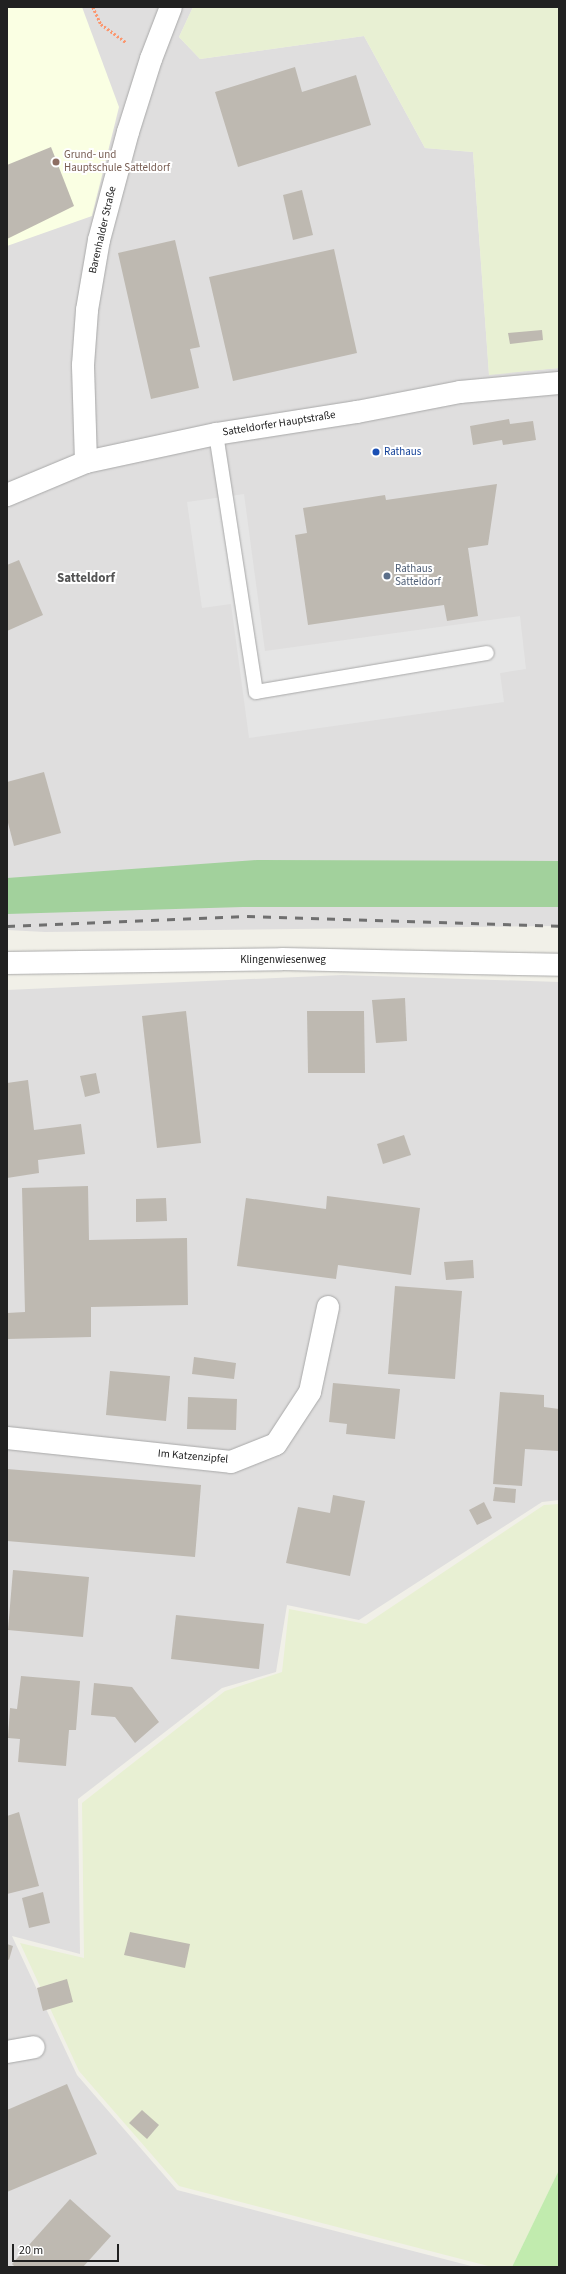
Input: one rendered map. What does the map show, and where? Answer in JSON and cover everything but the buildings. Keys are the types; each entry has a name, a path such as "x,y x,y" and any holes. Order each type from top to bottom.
{"street":[{"name":"Barenhalder Straße","path":"86,462 83,365 87,310 99,240 128,132 151,59 170,7"},
{"name":"Satteldorfer Hauptstraße","path":"7,495 86,462 216,434 357,412 460,392 559,384"},
{"name":"Klingenwiesenweg","path":"7,964 282,959 559,965"},
{"name":"Im Katzenzipfel","path":"7,1438 231,1462 276,1444 310,1392 328,1307"},
{"path":"7,2052 34,2047"}],"lane":[{"path":"216,434 256,692 487,653"}],"path":[{"path":"93,7 101,24 151,59"}],"shaded area":[{"path":"7,7 193,7 179,37 200,59 364,36 425,148 473,152 489,374 559,368 559,926 45,932 7,930"},
{"name":"Grund- und Hauptschule Satteldorf","path":"7,7 82,7 119,107 92,216 7,246"},
{"path":"193,7 559,7 559,368 489,375 473,152 425,148 364,36 200,59 179,37"},
{"path":"244,494 265,651 520,616 526,669 500,673 504,702 249,738 231,604 202,608 187,502"},
{"path":"342,975 559,982 559,1500 542,1502 359,1620 287,1605 276,1672 222,1688 78,1799 80,1954 12,1936 77,2075 177,2190 475,2267 7,2267 7,990"},
{"path":"559,1504 559,2170 512,2267 492,2267 179,2186 79,2071 20,1943 84,1958 82,1803 225,1691 282,1672 289,1609 366,1624 544,1505"}],"green space":[{"path":"257,860 559,861 559,907 243,907 7,914 7,878"},
{"path":"559,2170 559,2267 512,2267"}],"railway":[{"path":"7,926 247,916 559,926"}],"place":[{"name":"Grund- und Hauptschule Satteldorf","path":"56,162"},
{"name":"Rathaus","path":"376,452"},
{"name":"Rathaus Satteldorf","path":"387,576"}],"district":[{"name":"Satteldorf","path":"86,578"}]}
